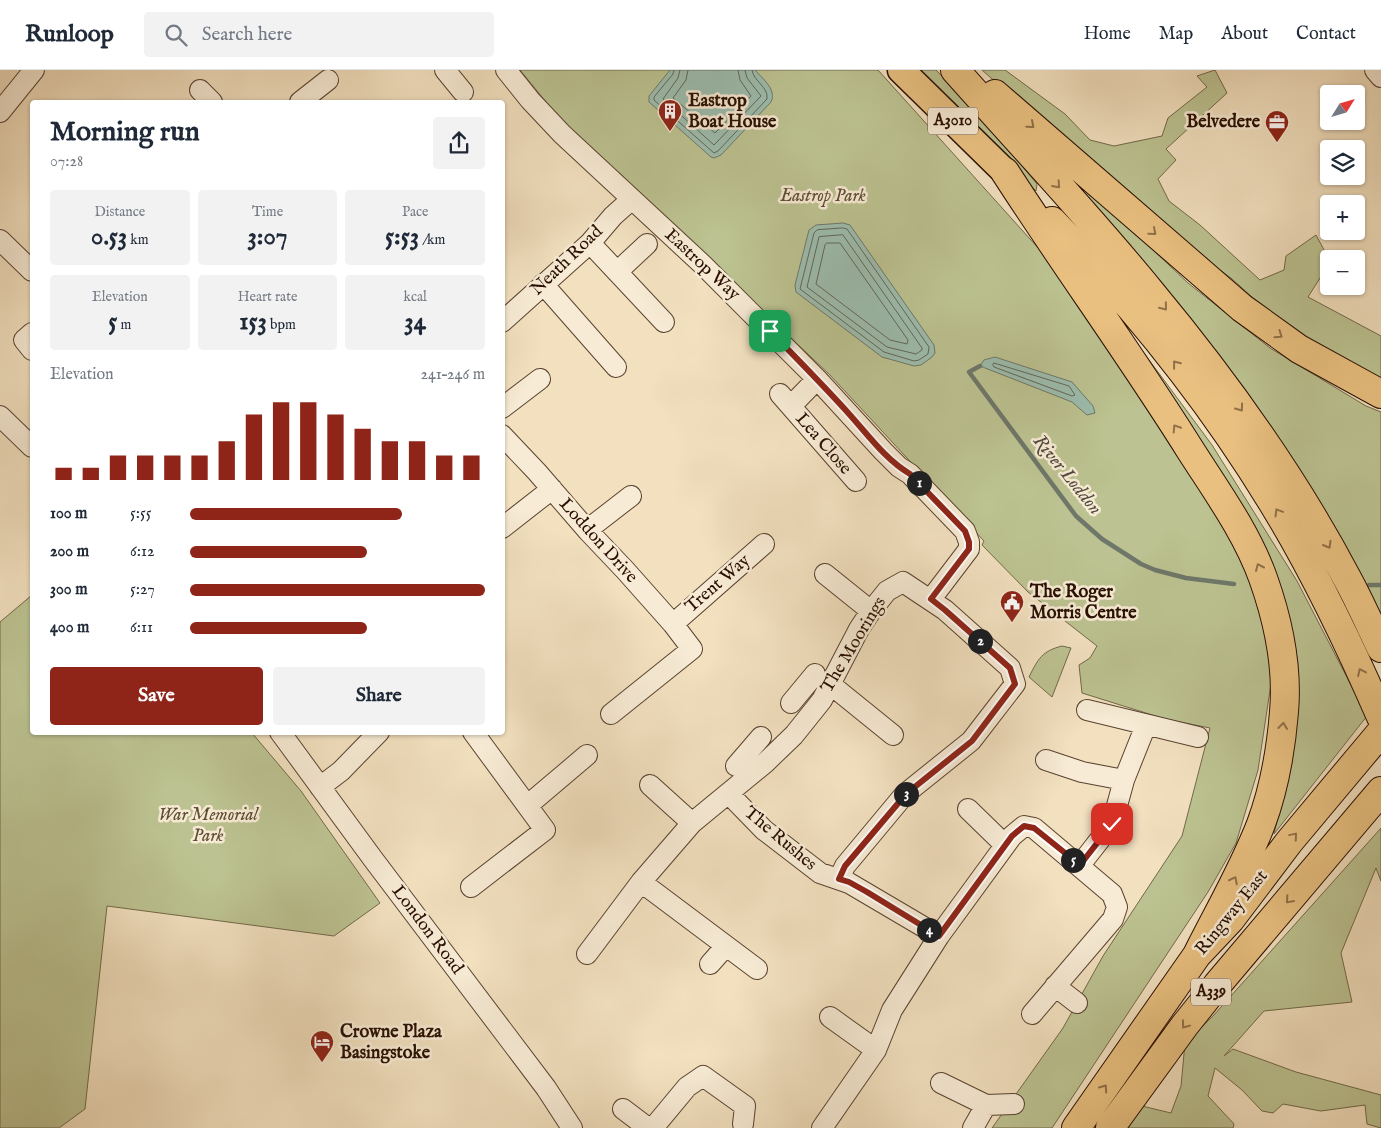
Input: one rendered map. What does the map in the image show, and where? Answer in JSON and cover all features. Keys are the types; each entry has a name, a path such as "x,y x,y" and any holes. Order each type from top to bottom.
{"highway":[{"path":"955,70 1150,290 1212,369 1263,440 1307,508 1348,580 1381,648"},
{"path":"967,70 1242,308 1299,349 1381,394"},
{"path":"1005,172 1117,292 1181,369 1216,417 1272,501 1301,551 1346,639 1381,717"},
{"path":"1005,172 1141,374 1224,503 1262,576 1276,623 1283,663 1285,710 1269,798 1253,843 1197,955"},
{"name":"Ringway East","path":"1076,1128 1197,955 1230,920 1289,842 1381,732"},
{"name":"Ringway East","path":"1110,1128 1180,1032 1212,992 1381,792"}],"main road":[{"name":"A3010","path":"901,70 1005,172"}],"street":[{"path":"0,112 34,70"},
{"path":"445,70 462,92"},
{"name":"Eastrop Way","path":"506,70 545,116 703,265 817,379 898,467 910,474 965,531 969,542 969,549 931,599"},
{"path":"1375,70 1381,77"},
{"path":"303,100 328,80"},
{"name":"Neath Road","path":"505,319 590,243 613,216 632,199"},
{"path":"0,240 30,269"},
{"path":"590,243 664,322"},
{"path":"617,272 647,244"},
{"path":"544,284 616,367"},
{"path":"30,335 24,340 30,348"},
{"path":"505,406 540,379"},
{"name":"Lea Close","path":"817,379 786,400 856,481"},
{"path":"0,416 30,446"},
{"name":"Loddon Drive","path":"505,444 538,472 587,530 673,624 692,648 611,714"},
{"path":"505,526 552,489"},
{"path":"587,530 631,496"},
{"name":"Trent Way","path":"673,624 764,544"},
{"path":"825,574 871,611"},
{"name":"The Moorings","path":"587,954 642,882 692,823 765,763 794,735 822,686 871,611 887,591 903,582 945,610 1010,668 1015,684 972,741 906,794 845,866 839,879"},
{"path":"796,696 822,686 893,735"},
{"path":"1088,710 1198,737"},
{"path":"1080,865 1112,824 1124,780 1146,725"},
{"name":"London Road","path":"282,735 546,1088 572,1128"},
{"path":"320,787 341,771 376,735"},
{"path":"471,887 545,830 475,735"},
{"path":"748,751 765,763"},
{"path":"528,805 587,754"},
{"path":"1046,760 1082,772 1124,780"},
{"path":"650,785 692,823"},
{"name":"The Rushes","path":"728,794 764,830 820,873 849,882 939,936"},
{"path":"968,809 1005,845"},
{"path":"831,1125 876,1050 892,1010 939,936 1005,845 1021,828 1029,826 1080,865 1112,894 1116,902 1116,912 1113,919 1032,1014"},
{"path":"642,882 758,970"},
{"path":"710,964 725,946"},
{"path":"1055,986 1077,1003"},
{"path":"830,1017 876,1050"},
{"path":"653,1128 686,1087 703,1076 745,1106 743,1124"},
{"path":"942,1083 986,1105 1014,1104"},
{"path":"973,1128 986,1105"},
{"path":"623,1109 648,1128"}],"green space":[{"name":"Eastrop Park","path":"520,70 878,70 1057,269 1168,432 1253,575 1266,625 1272,677 1258,770 1236,843 1208,892 1052,1128 992,1128 1063,1028 1103,956 1182,836 1210,728 1165,719 1082,693 1079,665 1090,658 1097,646 1028,592 982,545 984,541 830,375 559,118"},
{"path":"916,70 936,70 985,122 1037,184 1036,191"},
{"path":"982,70 1005,70 1065,114 1090,140 1114,146 1162,136 1168,118 1207,87 1197,76 1215,70 1227,93 1166,149 1176,160 1158,179 1169,201 1200,225 1260,280 1284,270 1286,256 1316,235 1324,250 1320,250 1320,278 1308,297 1381,336 1381,382 1284,326 1231,278 1162,229"},
{"path":"1075,176 1188,283 1270,348 1366,406 1381,412 1381,625 1070,182"},
{"path":"1132,337 1212,445 1297,581 1367,716 1274,834 1286,779 1293,648"},
{"name":"War Memorial Park","path":"30,597 30,735 254,735 301,791 380,903 334,936 107,906 85,1109 59,1128 0,1128 0,622"},
{"path":"1062,646 1071,648 1052,697 1029,677 1035,665 1045,653"},
{"path":"1381,828 1381,881 1376,868 1341,953 1352,1002 1264,1011 1224,1056 1233,1049 1296,1072 1381,1095 1381,1128 1367,1124 1365,1105 1321,1111 1283,1104 1273,1113 1262,1111 1242,1090 1215,1068 1208,1096 1234,1124 1233,1128 1128,1128 1142,1106 1171,1113 1181,1086 1185,1043 1213,1016"}],"water":[{"path":"670,70 755,70 771,89 771,102 721,155 714,158 649,102 649,96"},
{"path":"843,223 850,225 934,345 935,353 921,365 914,366 882,357 796,292 795,285 809,230 816,225"},
{"path":"995,357 1072,382 1093,406 1095,413 1087,415 1072,402 980,366 984,360"}],"waterway":[{"name":"River Loddon","path":"980,366 969,372 1076,516 1102,539 1141,564 1155,570 1186,578 1234,584"},
{"name":"River Loddon","path":"1369,585 1381,585"}],"place":[{"name":"Eastrop Boat House","path":"670,132"},
{"name":"Belvedere","path":"1277,143"},
{"name":"The Roger Morris Centre","path":"1012,623"},
{"name":"Crowne Plaza Basingstoke","path":"322,1063"}],"route":[{"path":"770,331 898,467 910,474 965,531 968,537 969,549 931,599 1010,668 1015,684 972,741 906,794 845,866 839,879 867,892 939,936 1005,845 1024,826 1034,828 1080,865 1112,824"}]}
